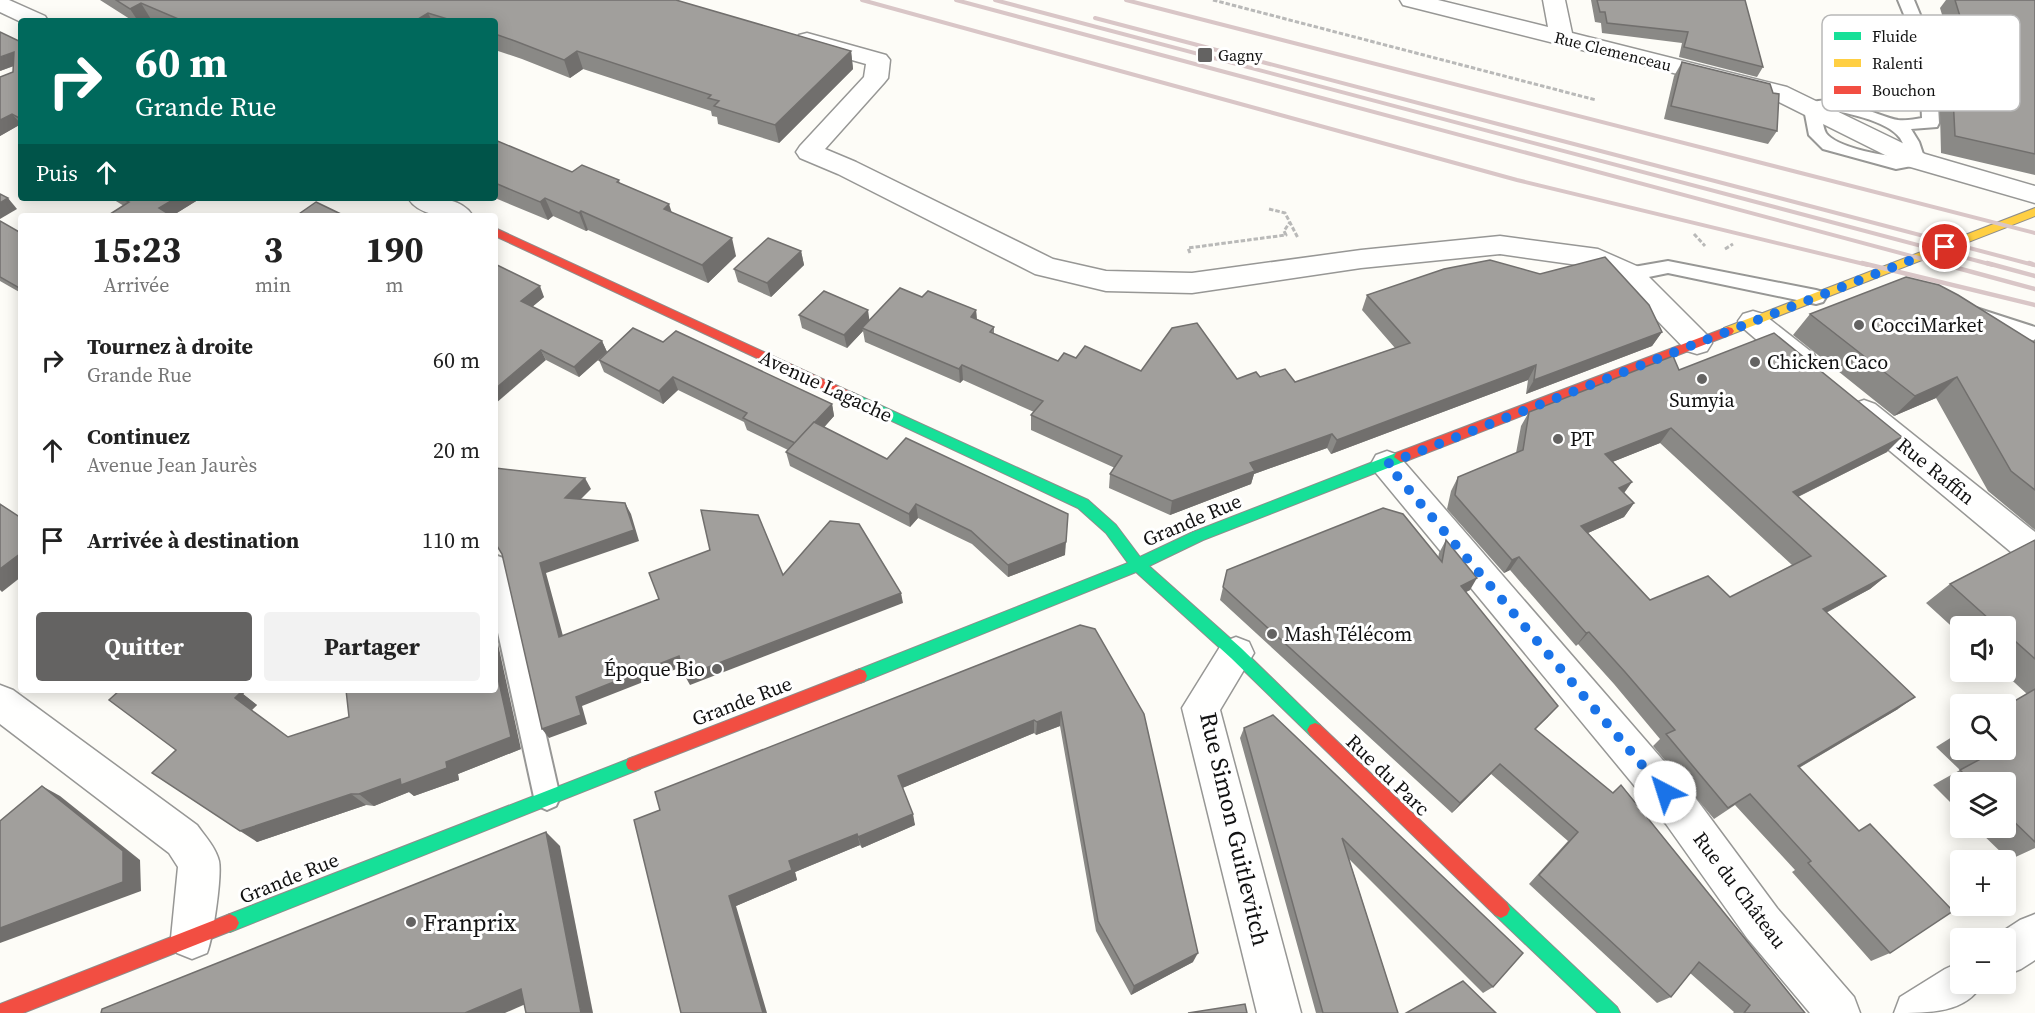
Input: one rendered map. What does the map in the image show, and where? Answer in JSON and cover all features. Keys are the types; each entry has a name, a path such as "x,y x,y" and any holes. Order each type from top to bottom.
{"main road":[{"name":"Grande Rue","path":"0,1013 51,1003 192,938 1138,565 1198,536 2035,212"},
{"name":"Avenue Lagache","path":"498,233 1083,504 1111,530 1138,565"},
{"name":"Rue du Parc","path":"1138,565 1236,653 1443,855 1611,1013"}],"street":[{"name":"Rue Clemenceau","path":"1411,0 1778,92 1916,160 2035,195"},
{"path":"1554,0 1561,37"},
{"path":"0,4 30,18"},
{"path":"787,34 878,60 876,78 809,152 1045,267 1106,280 1191,283 1361,259 1500,245 1598,258 1629,273 1697,343"},
{"path":"428,201 454,213"},
{"path":"1881,272 1909,285"},
{"path":"1954,308 2035,361"},
{"name":"Rue Raffin","path":"1753,321 2035,552"},
{"name":"Rue du Château","path":"1387,464 1680,810 1762,923 1838,1013"},
{"name":"Rue Simon Guitlevitch","path":"1236,653 1201,708 1279,1013"},
{"path":"0,702 183,839 199,862 192,938"},
{"path":"2016,947 2035,935"},
{"path":"1916,1013 1950,991"}],"lane":[{"path":"1905,0 1911,15"},
{"path":"1812,109 1822,105"},
{"path":"1850,111 1876,117 1895,125 1910,138 1916,160"},
{"path":"1895,125 1931,123 1930,111"},
{"path":"1629,273 1668,267 1816,297"},
{"path":"1954,308 2035,334"},
{"path":"498,578 547,797"}],"path":[{"path":"1213,0 1596,100"},
{"path":"1269,209 1285,213 1294,229"}],"building":[{"path":"116,0 676,0 851,51 775,125 714,106 719,101 708,98 711,95 577,51 564,60 498,35 498,18 444,18 428,13 420,18 176,18 141,3 130,9"},
{"path":"1597,0 1745,0 1763,67 1684,47 1688,32 1607,23 1605,12 1600,12"},
{"path":"1955,0 2035,0 2035,154 1955,136 1954,111 2020,111 2020,15 1960,15"},
{"path":"0,32 18,41 18,117 12,114 0,120 0,77 13,72 14,52 0,57"},
{"path":"1682,62 1770,84 1773,93 1779,94 1777,131 1671,106"},
{"path":"498,141 572,172 582,165 619,180 617,182 669,204 664,209 732,238 702,265 581,211 579,213 545,198 540,202 498,184"},
{"path":"0,194 8,198 0,203"},
{"path":"127,201 171,201 159,208 167,213 112,213 129,202"},
{"path":"316,202 339,213 300,213"},
{"path":"0,221 18,231 18,287 0,277"},
{"path":"768,238 801,251 767,283 734,269"},
{"path":"1605,257 1649,305 1662,332 1534,380 1536,365 1337,440 1332,434 1250,463 1255,471 1172,501 1110,474 1122,456 1031,415 1043,401 962,365 959,369 862,328 900,288 922,297 928,291 976,310 971,317 994,327 990,332 1058,361 1064,353 1076,358 1085,346 1141,371 1172,328 1197,323 1237,379 1256,372 1260,377 1285,369 1295,382 1410,343 1367,295 1444,269 1490,260 1540,274"},
{"path":"498,265 540,286 521,301 602,341 574,367 541,350 498,386"},
{"path":"1906,277 1939,285 2035,343 2035,490 2011,471 1957,377 1915,396 1810,314"},
{"path":"824,291 868,310 844,335 799,315"},
{"path":"633,328 663,342 676,331 832,404 795,443 743,418 747,413 673,377 659,391 599,360"},
{"path":"1774,333 1902,437 1793,492 1886,576 1823,609 1915,697 1798,766 1859,831 1870,824 1950,908 1950,913 1890,953 1808,863 1811,861 1750,794 1728,808 1666,734 1675,730 1625,672 1589,632 1586,633 1519,557 1512,560 1455,495 1458,477 1523,450 1529,412 1673,356 1679,370","holes":["1671,428 1811,556 1730,597 1708,576 1650,600 1581,526 1634,503 1619,488 1632,482 1605,454"]},
{"path":"814,422 887,459 906,438 1068,514 1066,542 1008,565 971,531 916,504 909,514 786,452"},
{"path":"498,468 585,478 565,498 625,503 634,530 540,563 559,637 659,599 649,573 710,550 701,510 758,515 783,575 830,521 859,524 901,593 685,676 679,656 576,697 581,715 542,729 502,554 498,548"},
{"path":"0,504 18,516 18,555 0,569"},
{"path":"1383,508 1403,514 1442,562 1446,540 1477,578 1461,586 1558,706 1535,729 1613,793 1621,785 1805,1013 1744,1013 1750,1005 1699,962 1671,997 1539,875 1578,832 1500,764 1460,803 1223,587 1227,570"},
{"path":"2035,540 2035,659 2016,642 2016,616 1986,616 1950,584"},
{"path":"1080,625 1095,629 1144,714 1198,953 1134,986 1098,921 1061,712 1037,722 1034,720 898,776 913,814 858,837 857,834 789,861 792,870 729,896 763,1013 681,1013 634,820 660,810 655,792"},
{"path":"498,678 511,737 446,762 447,768 401,785 400,779 240,831 152,773 176,750 109,700 117,693 240,693 235,698 288,737 349,717 346,693 498,693"},
{"path":"2035,689 2035,842 2016,824 2016,772 1962,772 1960,770 1979,760 2016,760 2016,700"},
{"path":"1273,715 1523,953 1493,987 1342,838 1398,1013 1323,1013 1244,728"},
{"path":"42,786 123,851 123,882 0,928 0,821"},
{"path":"546,832 581,1013 526,1013 521,989 465,1013 101,1013 102,1009"},
{"path":"1463,981 1496,1013 1406,1013"},
{"path":"1245,1004 1247,1013 1188,1013"}],"railway":[{"path":"862,0 1517,180 1868,265"},
{"path":"956,0 1945,265"},
{"path":"995,0 1993,265"},
{"path":"1126,0 2035,233"},
{"path":"1095,18 2034,265"},
{"path":"1862,263 2035,305"},
{"path":"1939,263 2035,289"},
{"path":"1987,263 2035,276"},
{"path":"2029,263 2035,265"}],"traffic: fast":[{"path":"851,397 1083,504 1111,529 1138,565 1236,653 1315,730"},
{"path":"860,676 1138,565 1198,536 1401,457"},
{"path":"230,923 634,764"},
{"path":"1501,909 1611,1013"}],"traffic: slow":[{"path":"1728,331 2035,212"}],"traffic: jam":[{"path":"498,233 851,397"},
{"path":"1401,457 1728,331"},
{"path":"634,764 860,676"},
{"path":"1315,730 1501,909"},
{"path":"0,1013 230,923"}],"place":[{"name":"Gagny","path":"1205,55"},
{"name":"CocciMarket","path":"1859,325"},
{"name":"Chicken Caco","path":"1755,362"},
{"name":"Sumyia","path":"1702,379"},
{"name":"PT","path":"1558,439"},
{"name":"Mash Télécom","path":"1272,634"},
{"name":"Époque Bio","path":"717,669"},
{"name":"Franprix","path":"411,922"}],"route":[{"path":"1665,792 1387,464 1945,247"}]}
